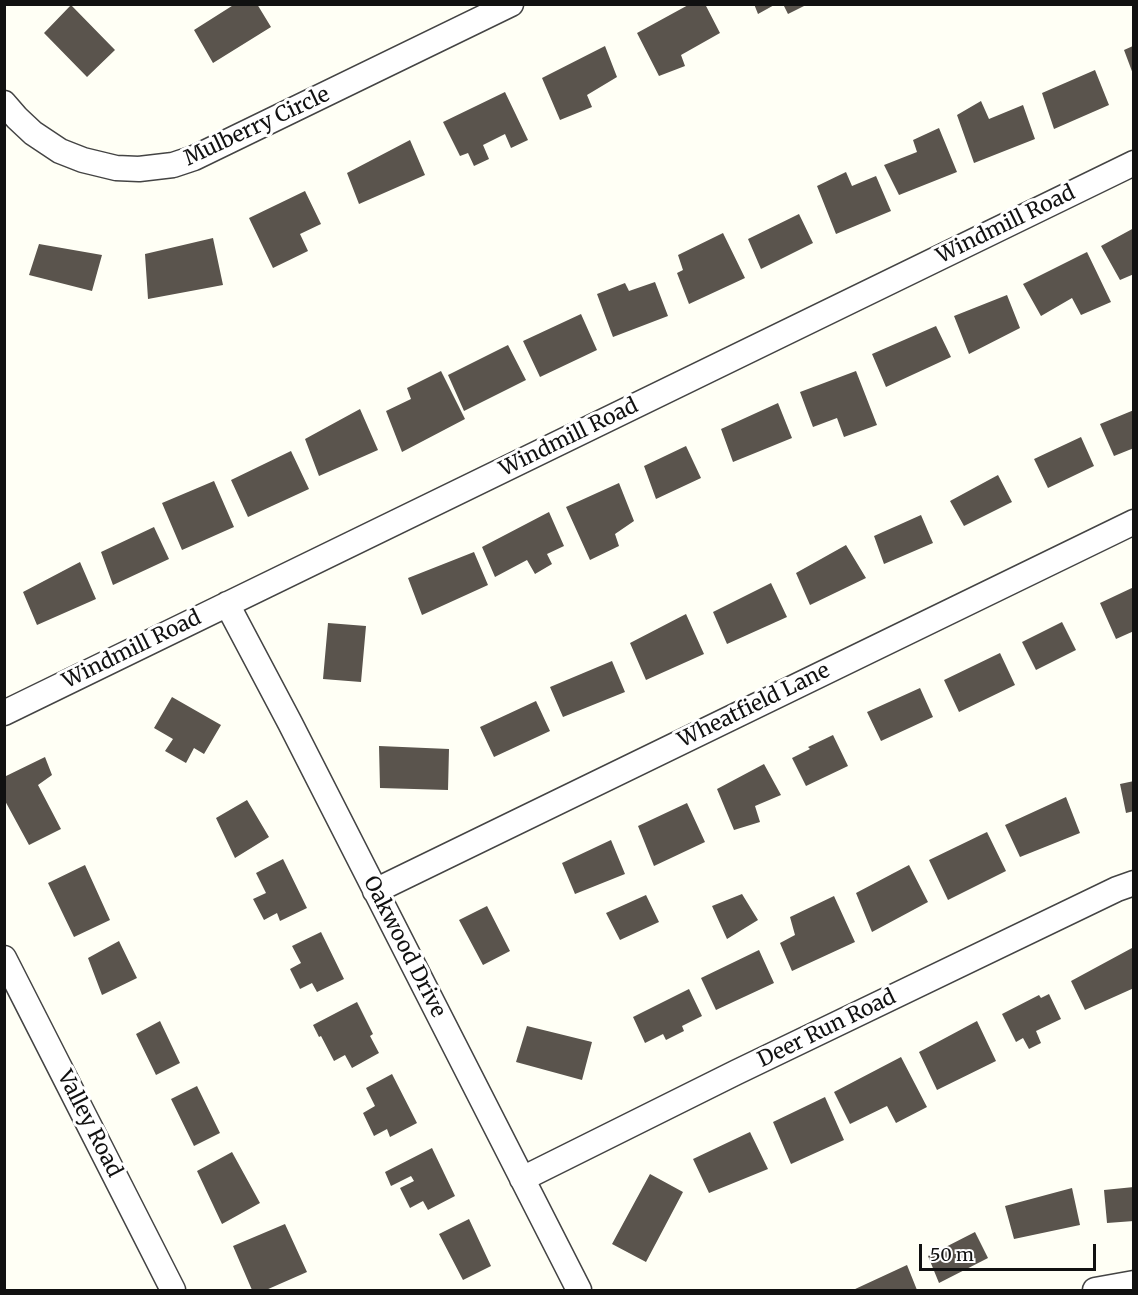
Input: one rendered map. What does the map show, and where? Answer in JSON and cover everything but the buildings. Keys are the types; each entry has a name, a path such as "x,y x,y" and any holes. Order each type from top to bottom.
{"street":[{"name":"Mulberry Circle","path":"4,103 33,133 60,151 83,160 116,168 139,169 172,165 205,153 511,4"},
{"name":"Windmill Road","path":"4,713 1134,162"},
{"name":"Wheatfield Lane","path":"375,891 1134,522"},
{"name":"Oakwood Drive","path":"227,604 579,1290"},
{"name":"Deer Run Road","path":"522,1179 736,1072 1117,889 1134,883"},
{"name":"Valley Road","path":"4,958 173,1290"},
{"path":"1095,1290 1134,1283"}]}
